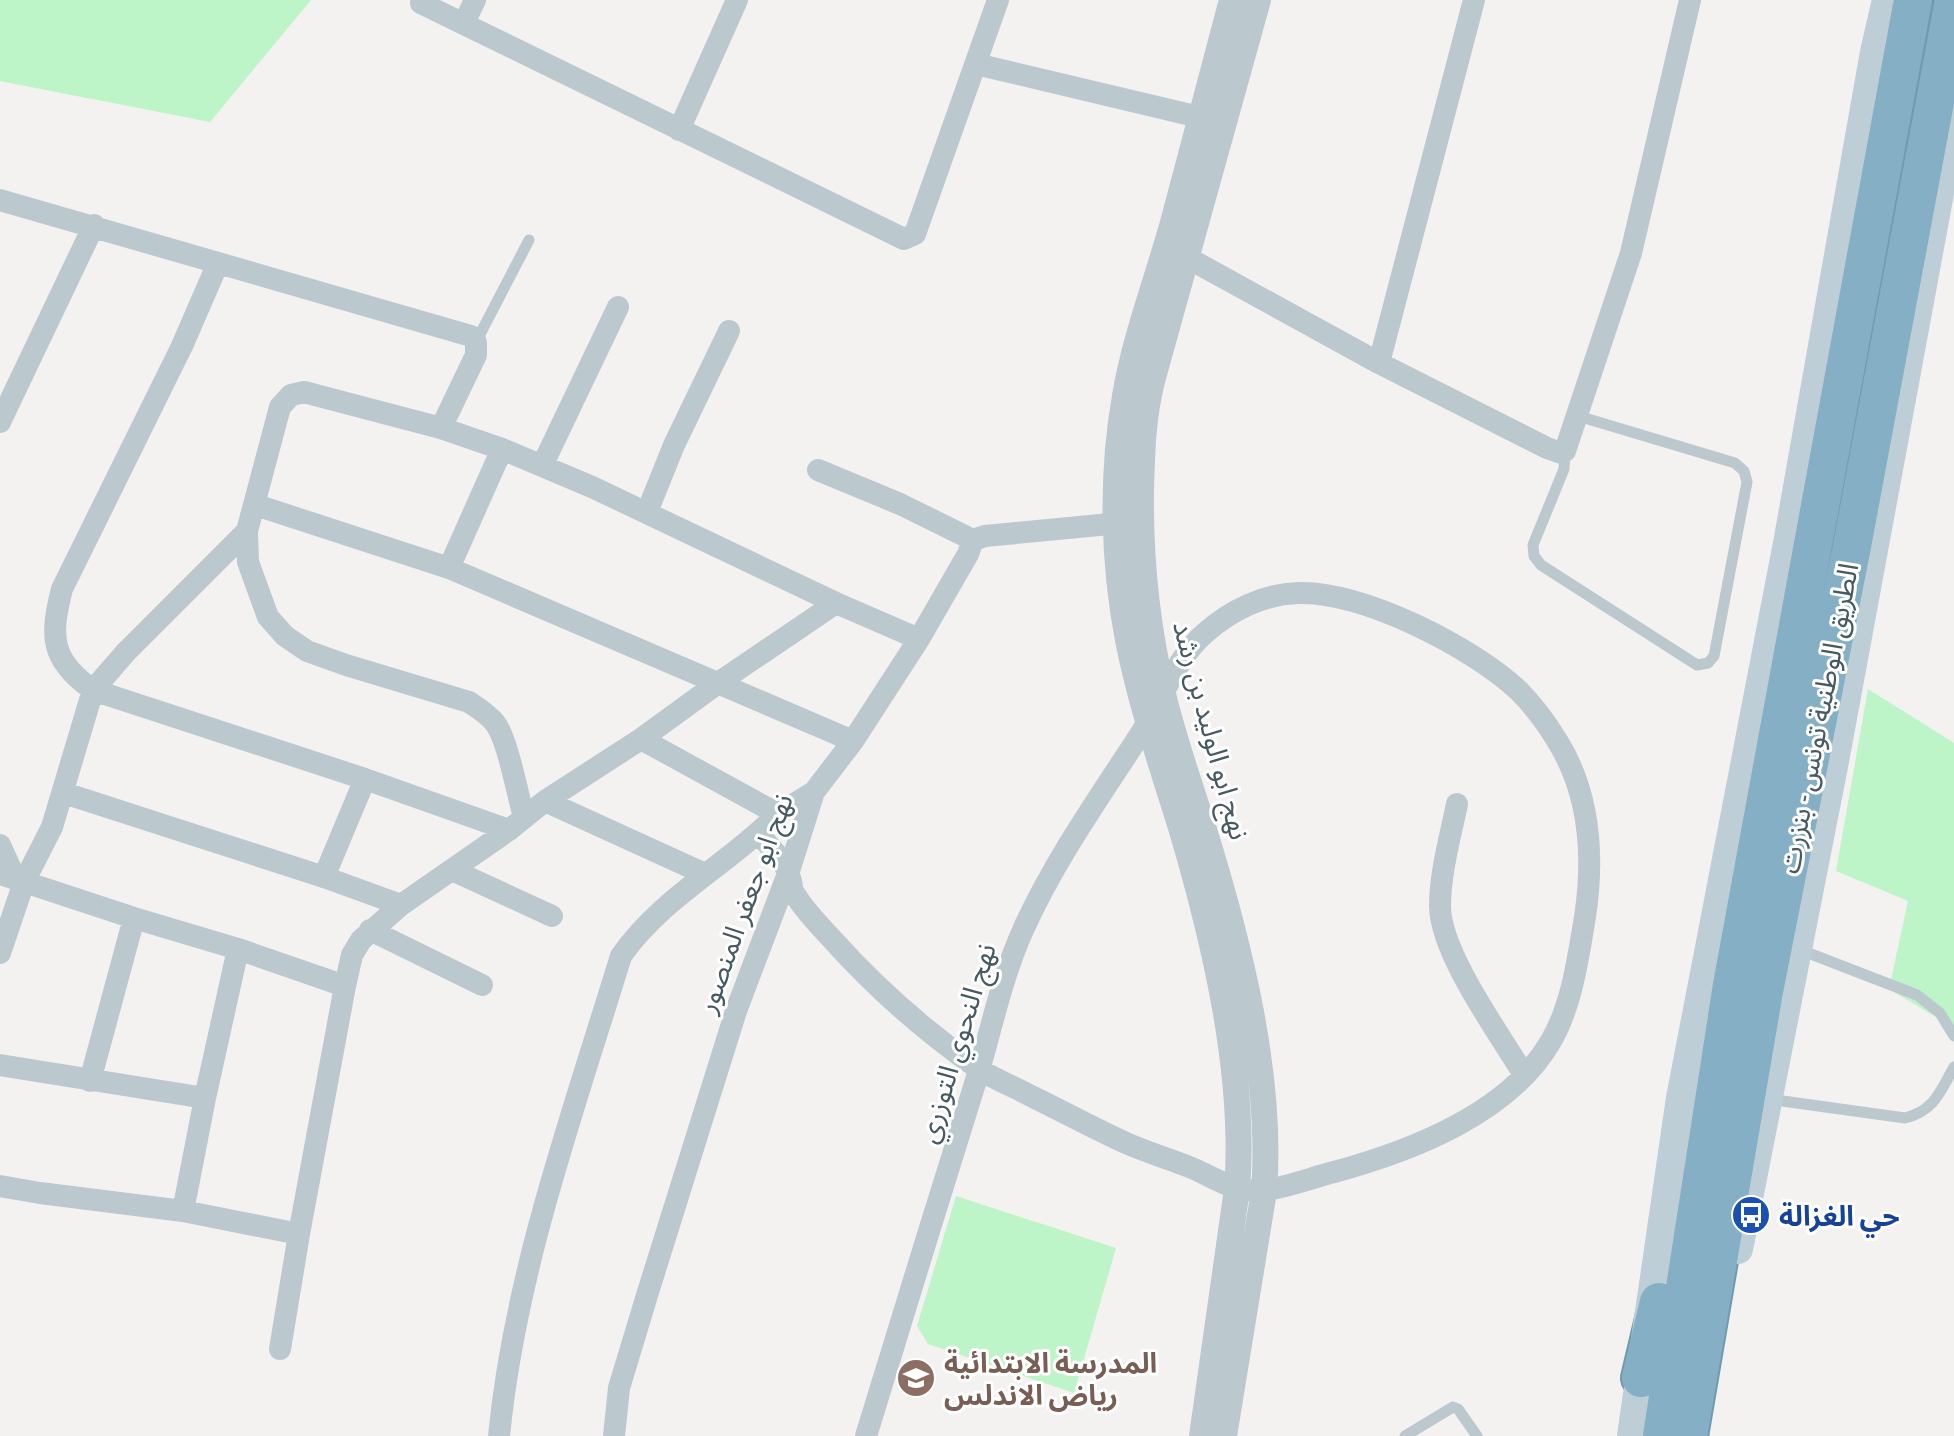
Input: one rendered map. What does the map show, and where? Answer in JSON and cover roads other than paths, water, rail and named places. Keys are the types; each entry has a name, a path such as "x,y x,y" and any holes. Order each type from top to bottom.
{"highway":[{"name":"الطريق الوطنية تونس - بنزرت","path":"1662,1436 1731,994 1913,0"},
{"name":"الطريق الوطنية تونس - بنزرت","path":"1688,1436 1764,991 1852,546 1954,0"},
{"path":"1852,546 1951,129"},
{"path":"1641,1378 1731,994 1789,538"},
{"path":"1749,1191 1818,713"}],"main road":[{"path":"1632,1436 1681,1098 1789,538 1875,52 1887,0"},
{"path":"1705,1436 1951,129"}],"street":[{"path":"464,23 475,0"},
{"path":"679,130 737,0"},
{"path":"421,3 899,238 908,239 915,234 998,0"},
{"name":"نهج ابو الوليد بن رشد","path":"1202,1436 1240,1149 1235,1093 1216,968 1186,846 1147,723 1128,639 1128,522 1145,409 1177,254 1212,120 1232,0"},
{"name":"نهج ابو الوليد بن رشد","path":"1212,120 1258,0"},
{"path":"1379,363 1474,0"},
{"path":"1177,254 1379,363 1561,453 1565,451 1578,416 1631,253 1690,0"},
{"path":"976,64 1212,120"},
{"path":"0,200 471,336 476,342 476,355 441,428"},
{"path":"0,422 94,225"},
{"path":"218,263 182,346 62,589 53,624 56,643 70,672 93,690 365,779 516,823"},
{"path":"542,466 618,307"},
{"path":"647,512 674,445 729,331"},
{"path":"516,823 504,742 495,723 484,711 469,702 307,651 285,636 268,617 248,562 247,531 280,407 291,395 304,392 441,428 502,449 647,512 836,603 919,639"},
{"path":"449,568 502,449"},
{"path":"818,470 900,504 973,540 985,536 1128,522"},
{"path":"256,505 449,568 853,741"},
{"name":"نهج ابو الوليد بن رشد","path":"1128,522 1143,577 1163,695 1213,861 1241,968 1263,1098 1267,1151 1264,1191 1224,1436"},
{"path":"0,953 13,878 52,827 93,690 136,641 247,531"},
{"name":"نهج ابو جعفر المنصور","path":"614,1436 619,1388 648,1292 736,1011 789,871 814,792 853,741 919,639 973,540"},
{"name":"نهج النحوي التوزري","path":"866,1436 1009,964 1025,927 1073,838 1147,723 1187,652 1205,633 1249,604 1274,595 1302,592 1330,595 1360,602 1396,617 1476,659 1515,688 1561,747 1580,789 1589,833 1590,885 1564,1012 1551,1041 1524,1075 1484,1108 1429,1140 1363,1164 1264,1191 1237,1189"},
{"path":"280,1349 345,986 352,955 370,930 545,801 641,739 836,603"},
{"path":"641,739 778,814"},
{"path":"324,877 365,779"},
{"path":"499,1436 519,1307 551,1188 621,956 638,933 705,874 759,834 778,814 814,792"},
{"path":"64,793 401,905"},
{"path":"545,801 705,874"},
{"path":"1457,804 1441,885 1443,932 1453,957 1524,1075"},
{"path":"759,834 789,871 798,899 830,937 882,990 979,1070 1128,1144 1195,1169 1237,1189"},
{"path":"0,845 13,878"},
{"path":"452,870 552,916"},
{"path":"13,878 345,986"},
{"path":"90,1081 134,918"},
{"path":"370,930 482,985"},
{"path":"183,1211 238,949"},
{"path":"0,1065 205,1098"},
{"path":"0,1186 183,1211 299,1234"}],"lane":[{"path":"476,342 529,240"},
{"path":"1565,451 1564,469 1533,545 1534,556 1541,565 1697,665 1708,663 1714,656 1747,482 1744,471 1735,463 1578,416"},
{"path":"1796,949 1917,995 1940,1013 1954,1036"},
{"path":"1768,1099 1905,1118 1920,1115 1933,1103 1954,1067"},
{"path":"1405,1436 1453,1407 1458,1409 1477,1436"}],"place":[{"name":"حي الغزالة","path":"1751,1215"},
{"name":"المدرسة الابتدائية رياض الاندلس","path":"916,1378"}]}
